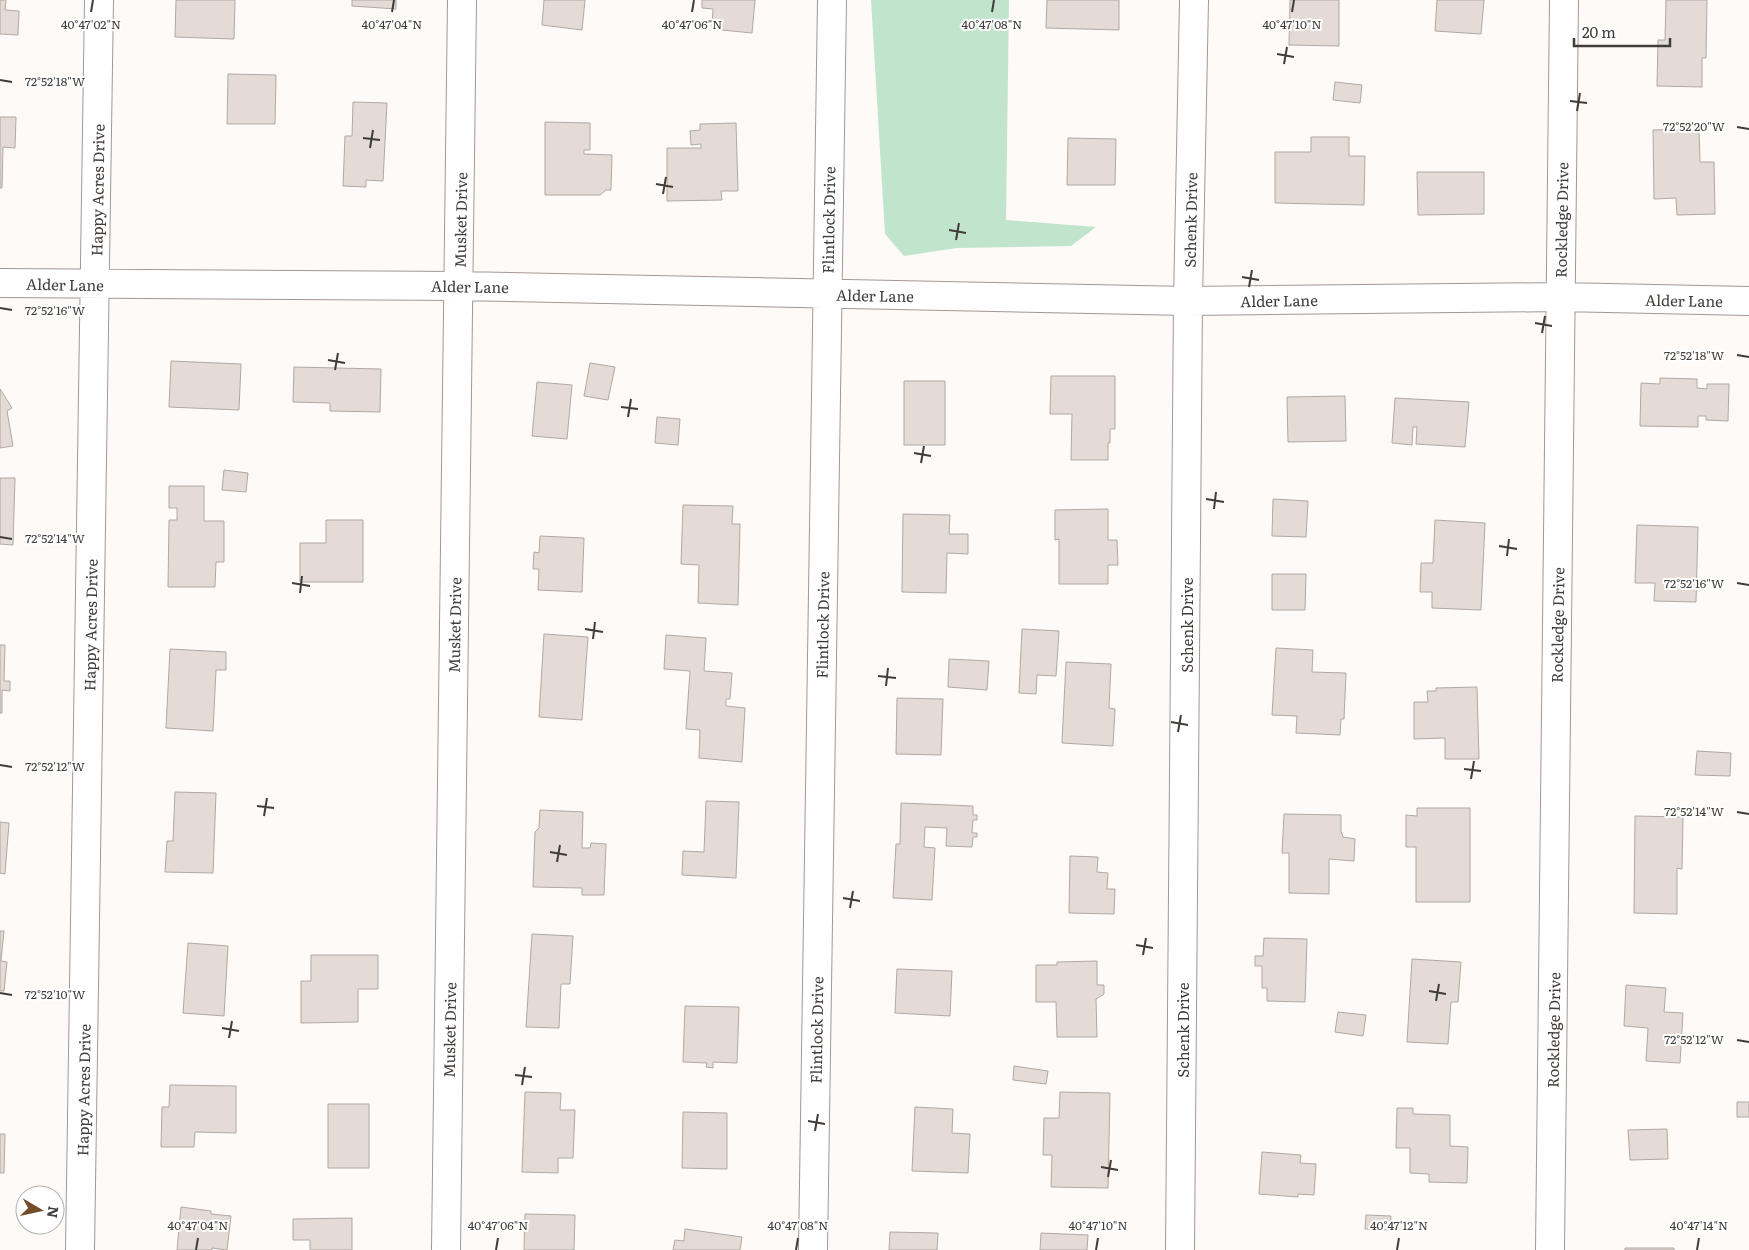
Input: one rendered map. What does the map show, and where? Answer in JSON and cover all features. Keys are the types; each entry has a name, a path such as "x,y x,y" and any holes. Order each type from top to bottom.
{"street":[{"name":"Happy Acres Drive","path":"80,1250 99,0"},
{"name":"Musket Drive","path":"446,1250 462,0"},
{"name":"Flintlock Drive","path":"813,1250 832,0"},
{"name":"Schenk Drive","path":"1180,1250 1188,301 1194,0"},
{"name":"Rockledge Drive","path":"1550,1250 1564,0"},
{"name":"Alder Lane","path":"0,283 459,286 1188,301 1560,297 1749,301"}],"green space":[{"path":"871,0 1009,0 1006,220 1096,227 1071,246 957,248 904,256 885,234"}],"building":[{"path":"0,0 6,0 5,10 19,11 18,35 0,34"},
{"path":"176,0 235,0 234,39 175,37"},
{"path":"352,0 396,0 396,9 352,6"},
{"path":"544,0 585,0 582,30 542,25"},
{"path":"702,0 755,0 752,33 712,29 713,9 702,8"},
{"path":"1047,0 1119,0 1119,30 1046,28"},
{"path":"1290,0 1339,0 1339,46 1289,45"},
{"path":"1437,0 1484,0 1481,34 1435,31"},
{"path":"1666,0 1707,0 1706,58 1702,58 1702,87 1657,86 1658,40 1665,40"},
{"path":"228,74 276,75 275,124 227,124"},
{"path":"1335,82 1362,85 1360,103 1333,100"},
{"path":"353,102 387,103 383,181 366,180 366,187 343,186 345,136 352,136"},
{"path":"0,117 16,117 15,148 3,147 2,188 0,188"},
{"path":"545,122 590,123 590,150 584,150 584,154 612,155 611,190 606,190 600,195 545,195"},
{"path":"736,123 738,191 721,191 722,200 667,201 667,148 701,148 701,144 691,145 690,131 700,130 700,124"},
{"path":"1699,129 1700,162 1714,162 1715,214 1677,215 1676,198 1654,199 1653,130"},
{"path":"1311,137 1349,137 1349,156 1365,156 1364,205 1275,203 1275,152 1311,152"},
{"path":"1068,138 1116,139 1115,185 1067,185"},
{"path":"1417,172 1484,172 1484,214 1418,215"},
{"path":"171,361 241,364 239,410 169,407"},
{"path":"590,363 615,367 608,400 584,396"},
{"path":"294,367 381,369 380,412 330,411 330,403 293,402"},
{"path":"1051,376 1115,376 1115,429 1110,429 1108,460 1071,460 1072,414 1050,414"},
{"path":"1660,378 1697,379 1697,388 1707,389 1707,384 1729,384 1728,421 1706,420 1706,416 1698,416 1698,427 1640,426 1641,383 1660,384"},
{"path":"904,381 945,381 945,445 904,445"},
{"path":"537,382 572,385 567,439 532,436"},
{"path":"0,389 12,408 7,411 13,446 0,448"},
{"path":"1345,396 1346,441 1288,442 1287,397"},
{"path":"1395,398 1469,402 1465,447 1416,444 1417,427 1413,427 1412,445 1392,443"},
{"path":"657,417 680,419 678,445 655,443"},
{"path":"224,470 248,473 246,492 222,490"},
{"path":"0,478 15,478 13,545 0,544"},
{"path":"169,486 204,486 204,521 224,521 224,562 216,562 215,587 168,587 169,520 177,520 177,508 169,508"},
{"path":"1273,499 1308,501 1306,537 1272,536"},
{"path":"683,505 733,506 732,524 740,524 738,605 698,603 699,565 681,564"},
{"path":"1108,509 1108,540 1117,540 1118,565 1108,565 1108,584 1059,584 1059,539 1055,540 1055,510"},
{"path":"903,514 950,515 949,534 968,534 968,554 947,553 946,593 902,592"},
{"path":"326,520 363,520 363,582 300,582 300,543 326,543"},
{"path":"1435,520 1485,523 1481,610 1432,608 1432,592 1420,592 1421,563 1433,563"},
{"path":"1637,525 1698,527 1696,602 1654,601 1655,583 1635,583"},
{"path":"540,536 584,538 582,592 538,590 539,569 533,569 534,552 539,553"},
{"path":"1272,574 1306,574 1305,610 1272,610"},
{"path":"1022,629 1059,631 1056,676 1037,675 1036,694 1019,693"},
{"path":"544,634 588,637 582,720 539,717"},
{"path":"666,635 706,638 704,671 732,673 730,699 726,699 726,706 745,708 742,762 699,758 700,730 686,729 690,671 664,669"},
{"path":"0,645 5,645 4,681 10,681 10,691 2,690 2,713 0,713"},
{"path":"1276,648 1313,650 1312,672 1346,673 1344,719 1341,719 1340,735 1296,733 1297,716 1272,715"},
{"path":"170,649 226,652 226,670 216,670 213,731 166,728"},
{"path":"949,659 989,661 987,690 948,687"},
{"path":"1066,662 1111,664 1109,708 1115,709 1113,746 1062,743"},
{"path":"1477,687 1479,759 1445,759 1445,738 1414,739 1414,702 1428,702 1427,691 1436,691 1436,688"},
{"path":"897,698 943,699 941,755 896,754"},
{"path":"1697,751 1731,753 1730,776 1695,775"},
{"path":"175,792 216,793 213,873 165,872 167,841 173,841"},
{"path":"706,801 739,802 736,878 682,875 683,851 704,852"},
{"path":"901,803 973,806 973,815 977,815 977,820 973,820 972,833 977,833 977,837 973,837 972,847 946,846 947,828 925,827 924,847 935,848 932,900 893,898 896,844 900,844"},
{"path":"1417,808 1470,808 1470,902 1416,902 1416,847 1406,847 1406,815 1417,816"},
{"path":"540,810 583,812 582,848 590,848 591,843 606,844 604,895 582,895 582,888 533,887 535,832 539,828"},
{"path":"1284,814 1341,815 1343,837 1355,839 1354,861 1329,859 1329,894 1289,893 1289,853 1282,853"},
{"path":"1635,816 1683,817 1682,869 1677,868 1677,914 1634,913"},
{"path":"0,822 9,823 5,874 0,873"},
{"path":"1070,856 1098,857 1097,872 1108,873 1107,889 1115,889 1114,914 1069,913"},
{"path":"0,931 4,931 1,961 7,962 4,991 0,991"},
{"path":"532,934 573,936 570,984 561,984 559,1028 526,1027"},
{"path":"1264,938 1307,939 1305,1002 1267,1001 1267,988 1262,988 1262,966 1255,966 1255,956 1263,956"},
{"path":"188,943 228,946 224,1016 183,1013"},
{"path":"311,955 378,955 378,989 358,989 358,1022 301,1023 301,981 311,981"},
{"path":"1412,959 1461,962 1458,1002 1451,1002 1448,1044 1407,1042"},
{"path":"1097,961 1097,985 1104,985 1104,994 1096,999 1097,1037 1057,1037 1056,1002 1036,1002 1036,965 1057,965 1057,962"},
{"path":"897,969 952,971 950,1016 895,1013"},
{"path":"1626,985 1666,988 1664,1012 1683,1013 1680,1063 1646,1061 1648,1028 1624,1026"},
{"path":"685,1006 739,1007 737,1063 713,1062 713,1068 706,1067 707,1063 683,1062"},
{"path":"1338,1012 1366,1015 1363,1036 1335,1032"},
{"path":"1014,1066 1048,1071 1046,1084 1013,1080"},
{"path":"170,1085 236,1086 236,1133 195,1132 194,1147 161,1147 162,1107 169,1107"},
{"path":"525,1092 561,1093 560,1110 575,1110 573,1158 558,1158 558,1173 522,1172"},
{"path":"1060,1092 1110,1093 1108,1188 1051,1187 1052,1155 1043,1155 1044,1118 1059,1118"},
{"path":"1737,1102 1749,1102 1749,1117 1737,1117"},
{"path":"328,1104 369,1104 369,1168 328,1168"},
{"path":"915,1107 953,1109 952,1133 970,1134 968,1173 912,1171"},
{"path":"1397,1108 1413,1108 1413,1114 1450,1115 1450,1146 1468,1147 1467,1183 1429,1182 1429,1174 1410,1173 1410,1148 1396,1148"},
{"path":"683,1112 727,1113 727,1169 682,1168"},
{"path":"1667,1129 1668,1159 1630,1160 1628,1130"},
{"path":"0,1134 5,1134 4,1173 0,1173"},
{"path":"1262,1152 1301,1155 1300,1163 1316,1164 1314,1195 1298,1194 1298,1197 1259,1194"},
{"path":"181,1207 211,1211 211,1214 231,1216 227,1250 212,1248 212,1250 177,1250"},
{"path":"525,1214 575,1215 574,1250 524,1250"},
{"path":"1366,1215 1391,1216 1390,1230 1365,1229"},
{"path":"352,1218 352,1250 310,1250 310,1240 293,1240 293,1219"},
{"path":"685,1229 742,1237 740,1250 673,1250 675,1240 684,1241"},
{"path":"890,1232 938,1233 937,1250 889,1250"},
{"path":"1041,1233 1088,1235 1087,1250 1040,1250"},
{"path":"1625,1248 1674,1248 1674,1250 1625,1250"}]}
